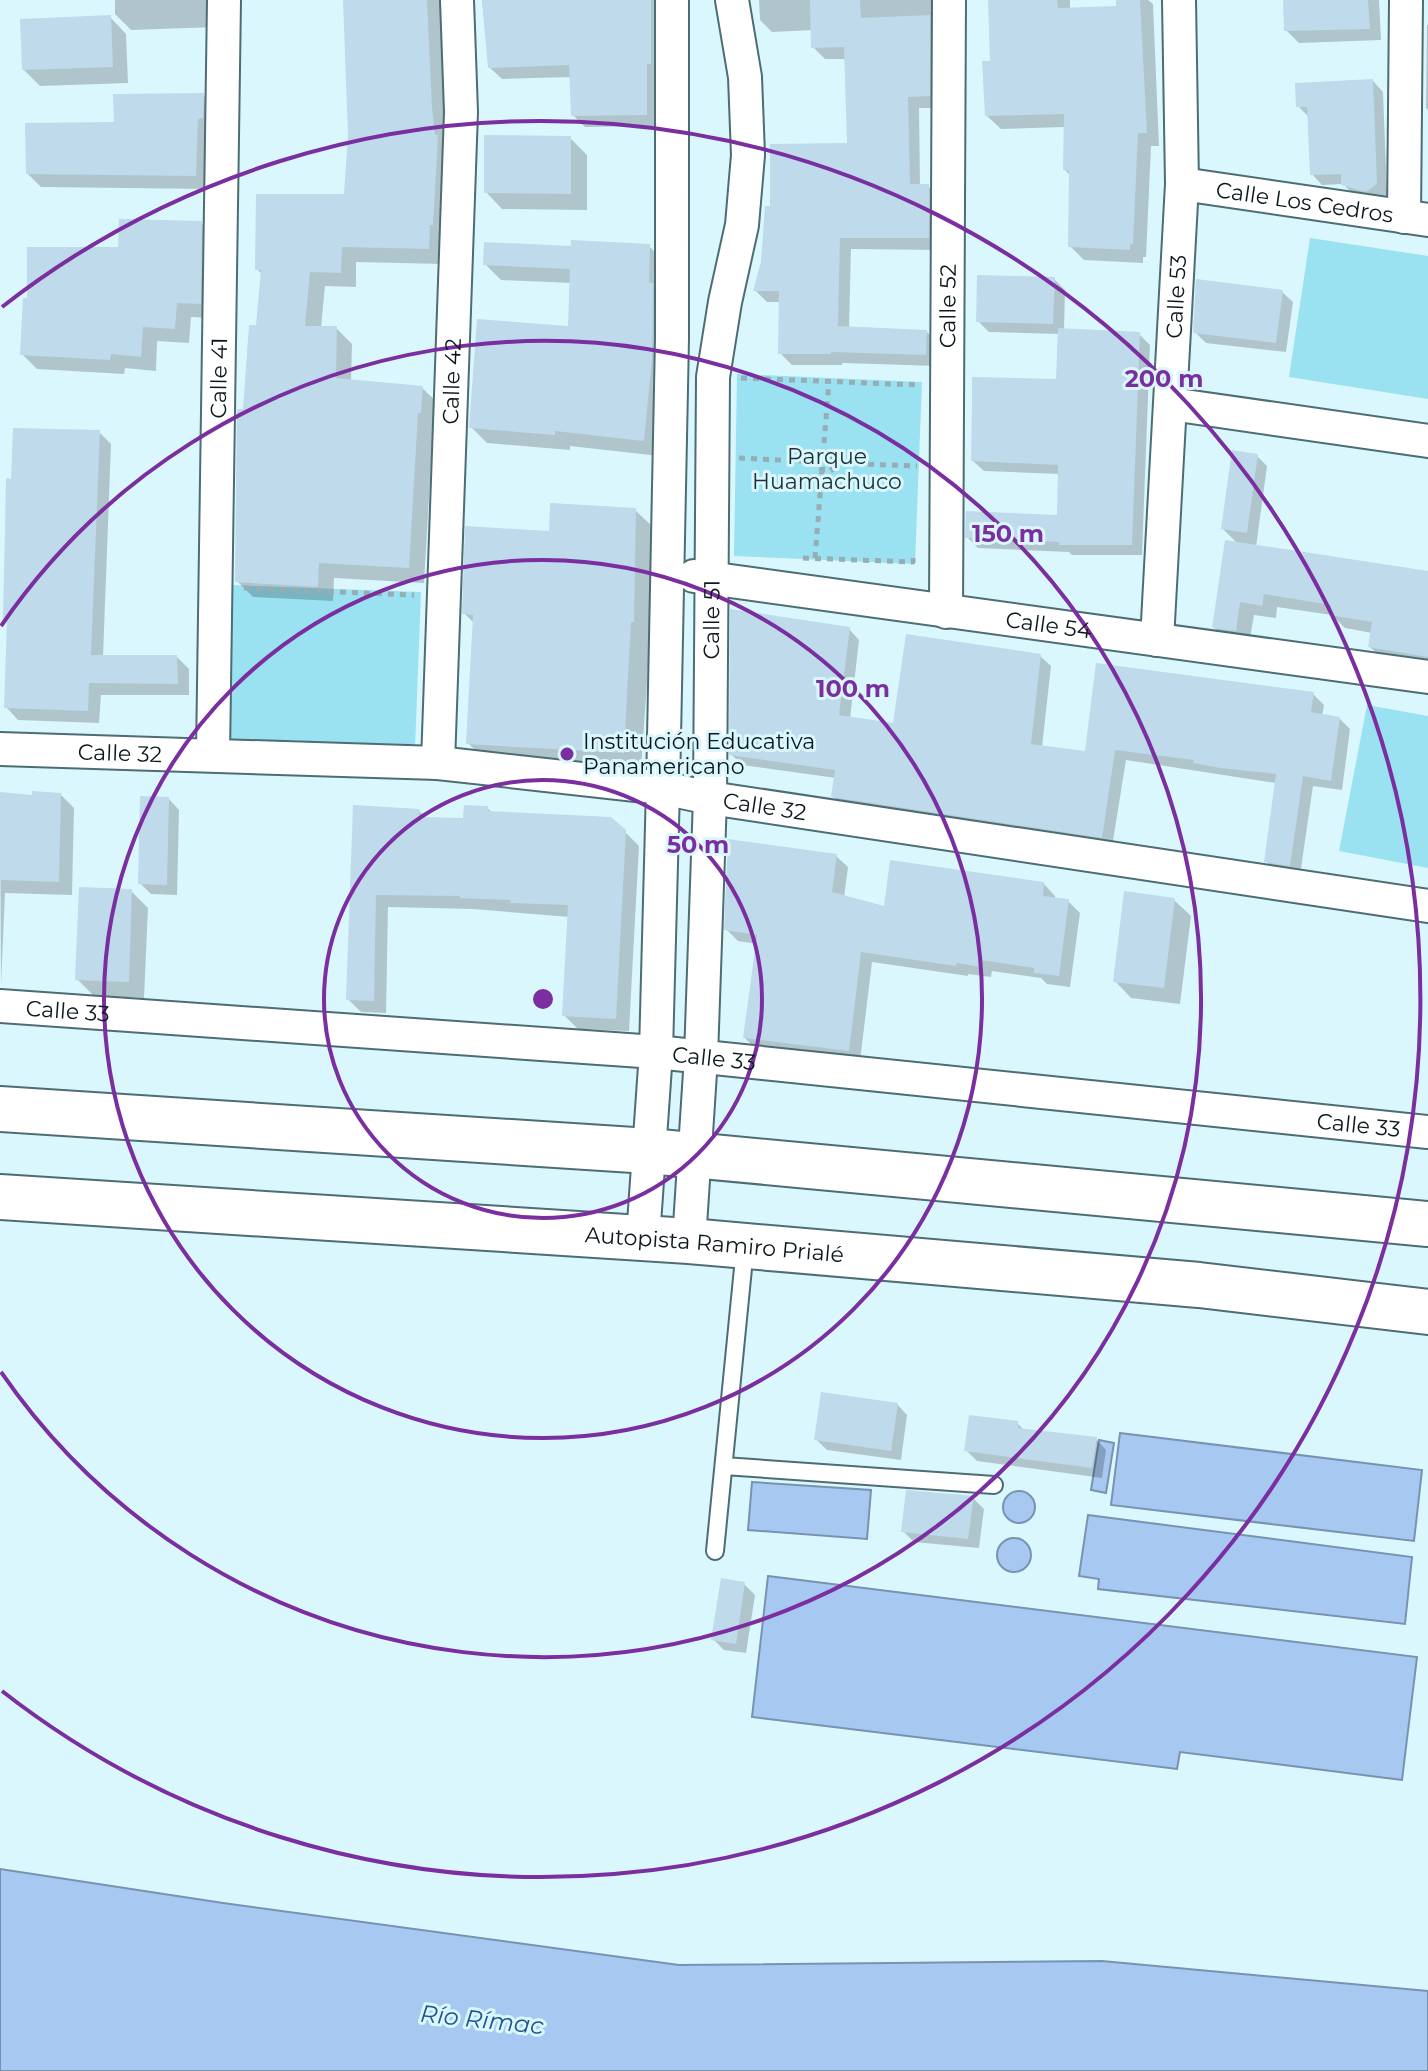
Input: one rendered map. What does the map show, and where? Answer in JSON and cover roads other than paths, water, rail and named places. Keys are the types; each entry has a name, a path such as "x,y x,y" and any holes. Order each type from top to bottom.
{"highway":[{"path":"0,1109 649,1151 1428,1224"},
{"name":"Autopista Ramiro Prialé","path":"0,1197 689,1241 1199,1285 1428,1312"}],"street":[{"name":"Calle 41","path":"213,754 224,0"},
{"name":"Calle 42","path":"438,763 461,112 457,0"},
{"path":"643,1238 656,1052 663,788 672,338 672,0"},
{"name":"Calle 51","path":"689,1241 701,1057 710,798 713,377 742,225 748,155 745,77 732,0"},
{"name":"Calle 52","path":"946,612 949,0"},
{"name":"Calle 53","path":"1157,640 1182,184 1179,0"},
{"path":"1406,0 1416,218"},
{"name":"Calle Los Cedros","path":"1182,184 1416,218"},
{"path":"1171,404 1428,441"},
{"name":"Calle 54","path":"667,573 1428,677"},
{"name":"Calle 32","path":"0,749 438,763 663,788 710,798 1428,906"},
{"name":"Calle 33","path":"0,1006 656,1052 1428,1132"}],"lane":[{"path":"715,1551 745,1246"},
{"path":"724,1466 994,1485"}],"water":[{"path":"1120,1433 1422,1470 1414,1541 1111,1505"},
{"path":"1099,1440 1114,1443 1106,1493 1091,1490"},
{"path":"752,1482 871,1490 867,1539 748,1530"},
{"path":"1019,1491 1030,1496 1035,1507 1030,1518 1019,1523 1008,1518 1003,1507 1008,1496"},
{"path":"1088,1515 1412,1557 1405,1624 1098,1589 1099,1579 1079,1576"},
{"path":"1014,1538 1026,1543 1031,1555 1026,1567 1014,1572 1002,1567 997,1555 1002,1543"},
{"path":"768,1576 1417,1657 1402,1780 1180,1752 1177,1769 752,1717"},
{"name":"Río Rímac","path":"0,1869 223,1903 679,1965 1102,1961 1428,1991 1428,2071 0,2071"}],"place":[{"name":"Institución Educativa Panamericano","path":"567,754"}],"park label":[{"name":"Parque Huamachuco","path":"827,468"}]}
